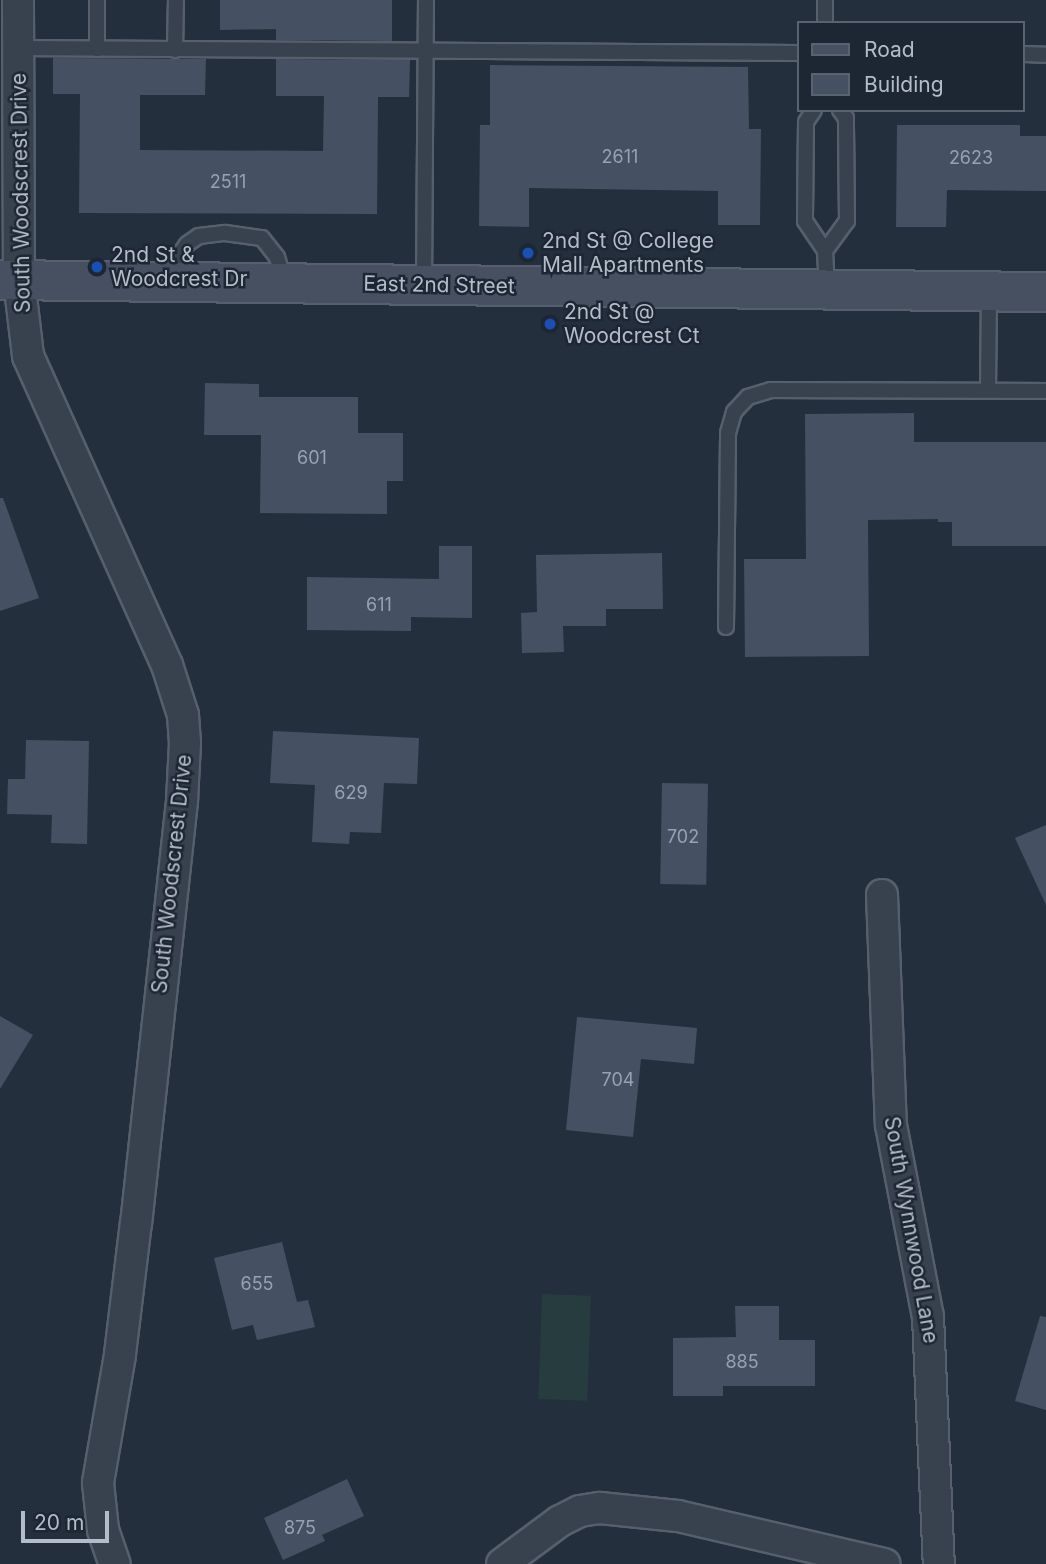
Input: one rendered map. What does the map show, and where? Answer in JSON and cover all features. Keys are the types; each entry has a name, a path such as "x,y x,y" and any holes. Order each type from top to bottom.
{"street":[{"name":"South Woodscrest Drive","path":"18,0 9,280 28,356 167,665 177,691 184,729 182,801 135,1235 120,1355 99,1483 103,1530 116,1564"},
{"name":"East 2nd Street","path":"9,280 1046,292"},
{"name":"South Wynnwood Lane","path":"882,895 891,1125 928,1317 939,1564"},
{"path":"502,1564 560,1521 580,1511 600,1508 678,1516 885,1564"}],"lane":[{"path":"97,0 97,49"},
{"path":"175,50 176,0"},
{"path":"424,285 426,0"},
{"path":"825,0 825,21"},
{"path":"18,48 797,53"},
{"path":"1025,54 1046,55"},
{"path":"813,112 806,122 805,222 825,251 827,290"},
{"path":"825,251 847,222 846,118 841,112"},
{"path":"170,282 177,258 187,244 199,236 225,233 262,238 277,257 284,283"},
{"path":"988,390 989,292"},
{"path":"726,627 728,433 734,412 748,397 771,390 1046,391"}],"green space":[{"path":"542,1294 591,1296 587,1401 538,1399"}],"building":[{"path":"220,0 392,0 392,41 276,40 276,29 220,30"},
{"path":"53,58 206,59 205,95 140,95 140,150 323,151 324,96 276,96 276,59 410,60 409,97 378,97 377,214 79,213 80,94 53,94"},
{"path":"490,65 748,67 749,129 761,129 760,225 718,225 718,191 529,188 529,227 479,226 480,125 490,125"},
{"path":"897,125 1020,125 1020,136 1046,136 1046,191 947,190 946,227 896,227"},
{"path":"205,383 259,384 259,397 358,397 358,433 403,433 403,481 387,481 387,514 260,513 261,435 204,435"},
{"path":"914,413 914,442 1046,442 1046,546 952,546 952,522 938,522 938,519 868,520 869,656 745,657 744,559 806,559 805,414"},
{"path":"0,498 3,498 39,598 0,611"},
{"path":"439,546 472,546 472,618 411,617 411,631 307,630 307,577 439,579"},
{"path":"662,553 663,609 606,609 606,626 563,626 564,652 522,653 521,613 537,612 536,555"},
{"path":"273,731 419,738 417,784 384,783 381,833 350,832 349,844 312,842 315,785 270,783"},
{"path":"26,740 89,741 87,844 51,843 52,815 7,814 8,779 25,779"},
{"path":"662,783 708,784 706,885 660,884"},
{"path":"1046,825 1046,905 1015,838"},
{"path":"0,1016 33,1035 0,1089"},
{"path":"577,1017 697,1028 694,1064 641,1059 633,1137 566,1130"},
{"path":"282,1242 297,1302 308,1300 315,1327 257,1340 253,1325 232,1330 214,1258"},
{"path":"735,1306 779,1306 779,1340 815,1340 815,1386 723,1386 723,1396 673,1396 673,1338 736,1337"},
{"path":"1040,1316 1046,1317 1046,1410 1015,1401"},
{"path":"347,1479 364,1516 322,1535 325,1541 283,1560 264,1518"}],"place":[{"name":"2nd St @ College Mall Apartments","path":"528,253"},
{"name":"2nd St & Woodcrest Dr","path":"97,267"},
{"name":"2nd St @ Woodcrest Ct","path":"550,324"}]}
